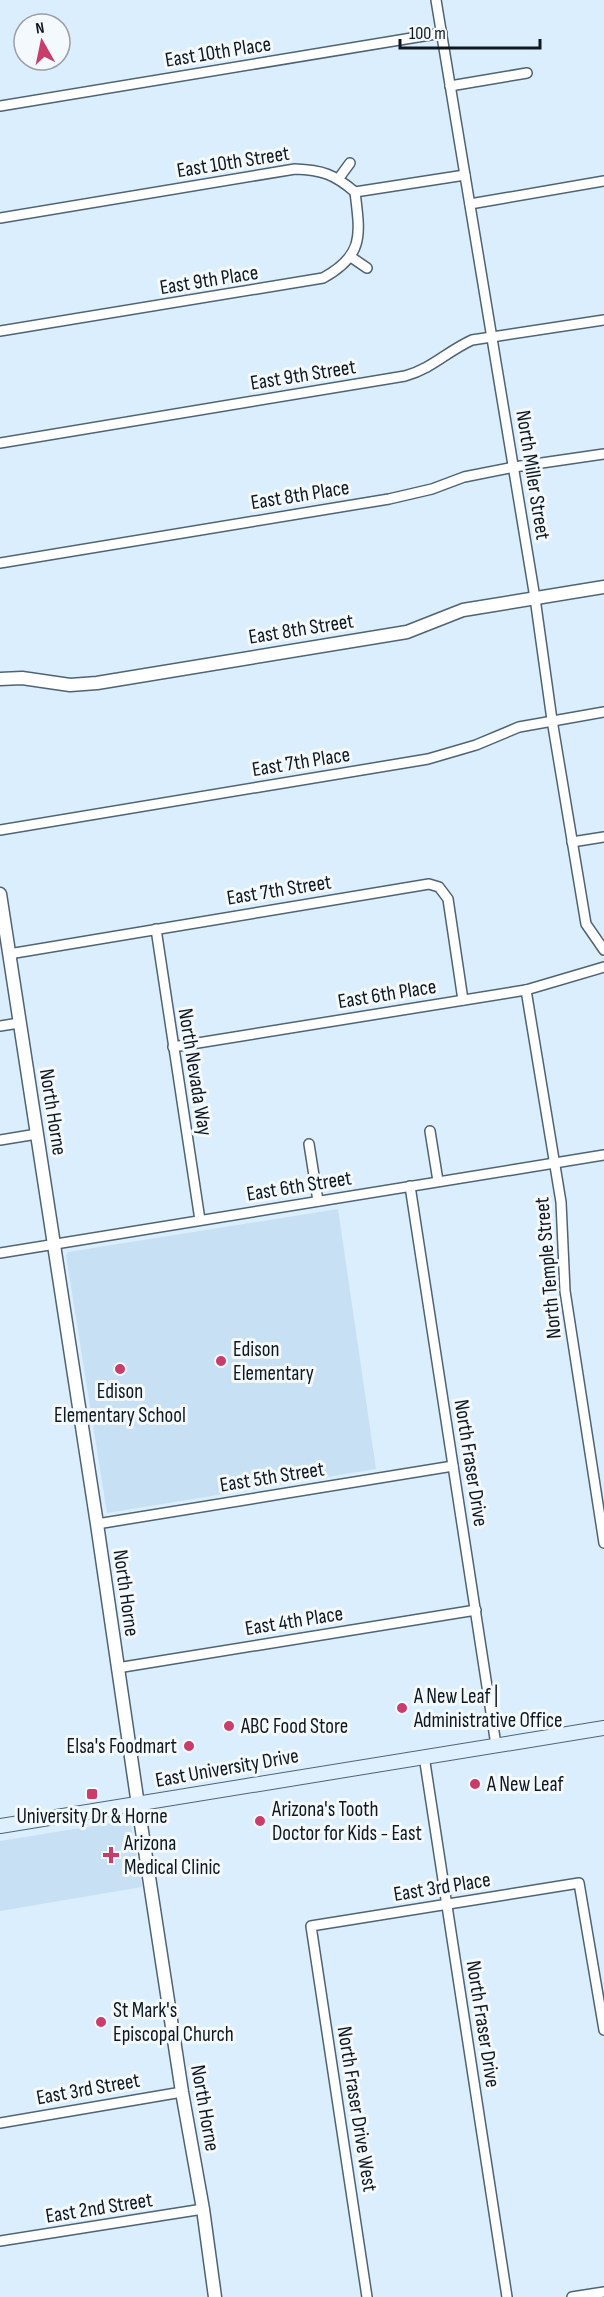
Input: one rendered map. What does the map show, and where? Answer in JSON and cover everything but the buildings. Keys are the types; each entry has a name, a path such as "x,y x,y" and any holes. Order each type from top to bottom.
{"main road":[{"name":"East University Drive","path":"0,1826 604,1728"}],"street":[{"name":"North Miller Street","path":"436,0 514,467 552,720 586,924 604,950"},
{"name":"East 10th Place","path":"0,106 442,33"},
{"path":"450,86 527,73"},
{"path":"339,178 350,163"},
{"name":"East 10th Street","path":"0,218 295,168 321,171 339,178 355,192"},
{"path":"366,268 351,257 360,231 355,192 465,175"},
{"path":"470,204 604,181"},
{"name":"East 9th Place","path":"0,331 296,284 323,278 337,270 351,257"},
{"name":"East 9th Street","path":"0,443 405,376 428,368 457,347 472,340 604,320"},
{"name":"East 8th Place","path":"0,563 389,499 432,489 464,477 604,454"},
{"name":"East 8th Street","path":"0,679 22,678 70,685 97,683 407,632 463,610 604,587"},
{"name":"East 7th Place","path":"0,830 428,759 476,745 519,727 604,712"},
{"path":"572,842 604,837"},
{"name":"East 7th Street","path":"9,954 156,928 434,885 443,891 448,899 463,1000"},
{"name":"North Horne","path":"0,894 215,2297"},
{"name":"North Nevada Way","path":"156,928 200,1220"},
{"name":"East 6th Place","path":"173,1047 526,990 604,967"},
{"name":"North Temple Street","path":"526,990 561,1202 565,1290 604,1543"},
{"path":"0,1026 19,1023"},
{"path":"430,1131 438,1181"},
{"path":"0,1140 37,1134"},
{"path":"309,1144 318,1201"},
{"name":"East 6th Street","path":"0,1253 604,1155"},
{"name":"North Fraser Drive","path":"410,1186 496,1745"},
{"name":"East 5th Street","path":"97,1524 453,1466"},
{"name":"East 4th Place","path":"117,1668 476,1610"},
{"name":"North Fraser Drive","path":"424,1756 507,2297"},
{"name":"East 3rd Place","path":"311,1926 579,1883 604,2030"},
{"name":"North Fraser Drive West","path":"311,1926 368,2297"},
{"name":"East 3rd Street","path":"0,2122 182,2091"},
{"name":"East 2nd Street","path":"0,2241 203,2209"},
{"path":"573,2297 604,2292"}],"shaded area":[{"name":"Edison Elementary","path":"338,1209 376,1469 107,1513 66,1255 68,1252"},
{"path":"130,1820 142,1887 0,1911 0,1841"}],"place":[{"name":"Edison Elementary","path":"221,1361"},
{"name":"Edison Elementary School","path":"120,1369"},
{"name":"A New Leaf | Administrative Office","path":"402,1708"},
{"name":"ABC Food Store","path":"229,1726"},
{"name":"Elsa's Foodmart","path":"189,1746"},
{"name":"A New Leaf","path":"475,1784"},
{"name":"University Dr & Horne","path":"92,1794"},
{"name":"Arizona's Tooth Doctor for Kids - East","path":"260,1821"},
{"name":"Arizona Medical Clinic","path":"111,1855"},
{"name":"St Mark's Episcopal Church","path":"101,2022"}]}
